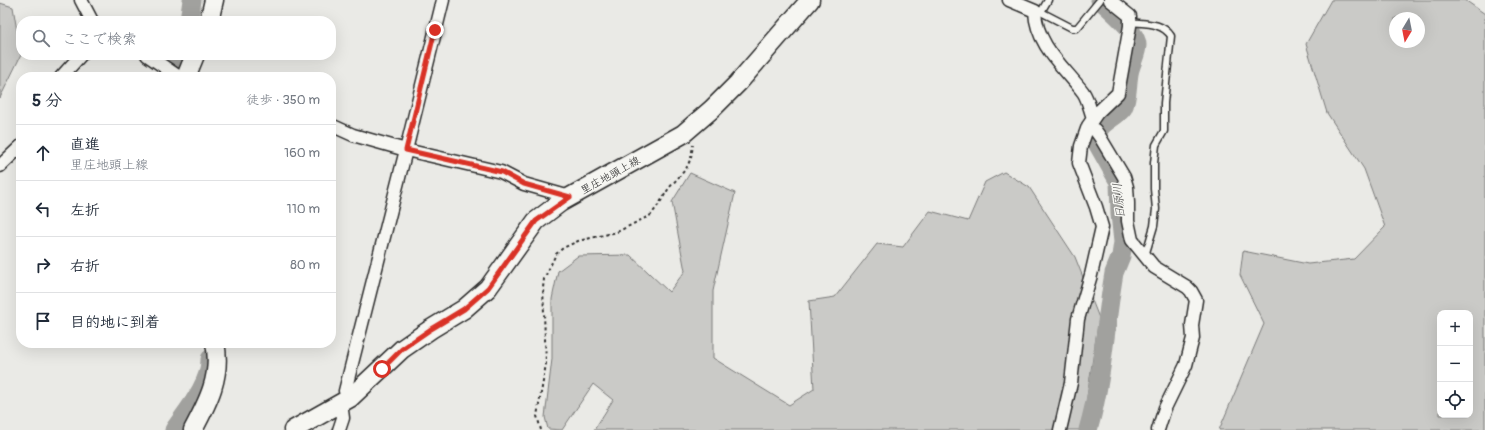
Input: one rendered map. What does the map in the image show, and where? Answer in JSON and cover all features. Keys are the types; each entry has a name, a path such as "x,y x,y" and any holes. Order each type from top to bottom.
{"main road":[{"path":"210,16 214,0"},
{"name":"里庄地頭上線","path":"293,430 346,401 402,349 464,309 488,288 536,221 570,197 683,134 712,109 738,83 810,0"},
{"path":"188,72 193,60"},
{"path":"193,430 208,398 217,372 215,348"}],"street":[{"path":"81,0 89,16"},
{"path":"339,430 346,401 345,391 442,0"},
{"path":"1010,0 1038,12 1035,23 1044,43 1057,63 1084,93 1094,128 1124,177 1128,195 1129,231 1135,244 1154,267 1191,291 1196,300 1192,325 1193,338 1186,365 1167,402 1158,430"},
{"path":"1060,430 1071,383 1078,319 1091,275 1102,226 1079,163 1080,146 1118,93 1130,28 1130,16 1103,1"},
{"path":"66,72 76,60"},
{"path":"154,60 171,72"},
{"path":"336,127 353,135 406,150 502,172 524,184 570,197"},
{"path":"0,166 16,151"}],"lane":[{"path":"1048,0 1038,12 1072,28 1077,28 1103,1"},
{"path":"1130,28 1159,25 1168,30 1171,36 1164,103 1164,131 1156,145 1154,164 1156,209 1154,226 1146,256"}],"path":[{"path":"541,430 537,416 546,364 543,288 544,279 556,254 571,244 617,232 651,215 660,204 669,188 686,169 696,140"}],"shaded area":[{"path":"1331,0 1465,0 1485,14 1485,430 1219,430 1264,324 1240,275 1243,251 1308,264 1354,259 1385,227 1364,169 1327,113 1306,44"},
{"path":"0,3 13,7 16,25 16,60 19,60 0,98"},
{"path":"1004,172 1029,187 1075,257 1099,318 1085,410 1080,430 594,430 613,400 593,384 562,430 548,429 545,417 552,359 552,299 558,271 578,256 630,255 669,292 685,271 672,202 690,173 735,193 713,291 713,358 789,405 814,389 809,301 835,297 877,244 903,247 930,211 968,221 985,182"}],"waterway":[{"path":"190,16 192,0"},
{"name":"日原川","path":"1088,430 1097,391 1114,273 1121,256 1123,242 1119,182 1097,143 1097,136 1102,126 1119,112 1125,104 1128,78 1137,45 1136,40 1128,27 1100,0"},
{"path":"170,72 179,60"},
{"path":"174,430 191,406 207,378 210,359"}],"route":[{"path":"382,369 402,349 464,309 488,288 536,221 570,197 524,184 502,172 406,150 435,30"}]}
